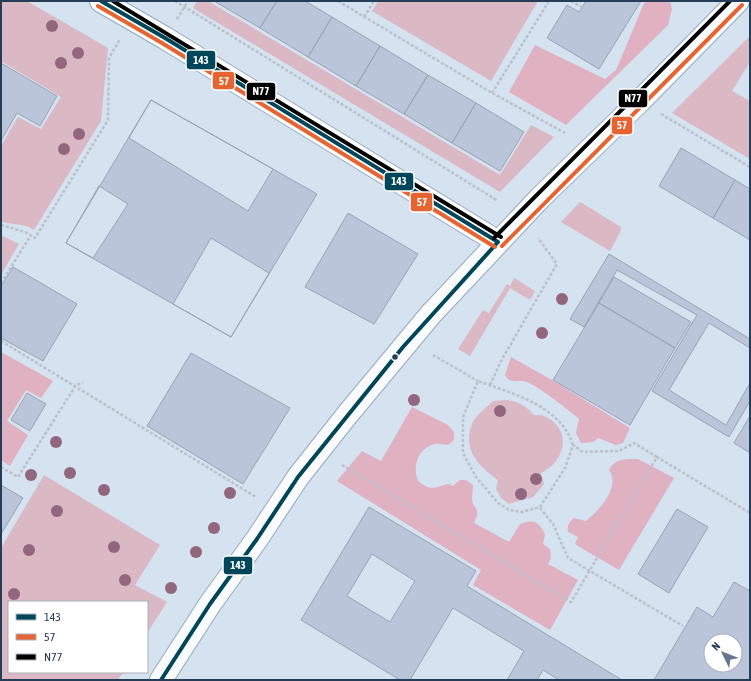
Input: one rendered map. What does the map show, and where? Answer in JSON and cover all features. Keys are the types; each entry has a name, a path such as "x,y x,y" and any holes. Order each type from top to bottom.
{"street":[{"path":"101,1 498,242"},
{"path":"161,680 298,477 370,386 431,314 498,242 728,4"}],"path":[{"path":"174,1 498,202"},
{"path":"338,1 492,93 565,133"},
{"path":"364,16 374,1"},
{"path":"492,93 549,1"},
{"path":"571,1 582,7"},
{"path":"1,225 31,235 35,238 108,120 109,58 132,19"},
{"path":"661,114 750,167"},
{"path":"1,283 31,235"},
{"path":"490,385 501,361 557,264 538,238"},
{"path":"1,341 76,385 275,510"},
{"path":"433,355 478,381 531,402 554,415 565,427 573,445 583,452 619,451 634,443 750,513"},
{"path":"478,381 463,417 463,453 476,477 498,503 509,510 522,512 540,507 565,468 573,445"},
{"path":"1,467 18,477 76,385 83,383"},
{"path":"342,465 572,602 656,457"},
{"path":"540,507 553,524 568,558 591,570 683,626"}],"shaded area":[{"path":"1,1 27,1 108,48 101,121 34,230 27,226 1,222 1,146 18,117 41,129 61,97 1,61"},
{"path":"197,1 208,1 500,175 531,125 554,137 500,192 193,8"},
{"path":"378,1 538,1 491,81 372,11"},
{"path":"645,1 670,1 672,9 668,25 566,125 509,92 535,45 605,79 616,70"},
{"path":"750,36 750,62 732,91 750,101 750,159 672,113"},
{"path":"580,202 621,227 621,230 610,251 561,222"},
{"path":"1,235 19,244 1,275"},
{"path":"514,278 535,291 530,300 510,288 470,356 458,349 483,310 489,313 507,284 510,286"},
{"path":"1,352 53,381 41,398 26,390 7,421 28,435 10,466 1,460"},
{"path":"511,357 552,380 630,428 623,443 616,445 598,438 593,442 581,443 576,433 579,419 532,384 524,381 512,381 507,378 505,375"},
{"path":"506,400 520,404 528,409 532,414 543,415 553,422 559,429 563,445 561,453 556,461 541,473 544,484 533,497 509,504 501,498 496,489 498,480 491,475 474,457 469,442 469,433 473,421 478,415 493,401"},
{"path":"412,407 448,425 454,432 454,440 451,443 447,445 438,444 430,446 421,453 416,463 416,475 418,481 426,487 433,488 449,484 453,486 460,480 466,480 473,485 472,499 477,511 474,523 509,542 520,524 535,522 540,526 545,534 543,544 550,549 551,558 548,564 578,580 550,630 473,585 481,570 337,481 362,451 381,461"},
{"path":"638,459 674,478 619,570 575,544 578,537 568,532 568,526 574,518 586,521 602,505 607,498 612,484 612,477 609,470 614,463 621,460"},
{"path":"44,475 160,545 135,585 167,602 148,631 148,601 8,601 8,673 122,673 118,680 1,680 1,548"}],"building":[{"path":"214,1 277,1 260,28"},
{"path":"277,1 305,1 332,17 308,57 260,28"},
{"path":"586,1 641,1 599,69 547,38 567,5 579,12"},
{"path":"332,17 380,46 356,86 308,57"},
{"path":"380,46 428,75 404,114 356,86"},
{"path":"1,63 57,96 40,126 17,113 1,141"},
{"path":"428,75 476,103 452,143 404,114"},
{"path":"151,100 317,194 231,337 66,243"},
{"path":"151,100 273,169 248,211 129,138"},
{"path":"476,103 524,132 500,171 452,143"},
{"path":"681,148 735,180 713,218 659,186"},
{"path":"735,180 750,189 750,240 713,218"},
{"path":"99,186 128,204 93,258 66,243"},
{"path":"348,213 418,254 374,324 305,287"},
{"path":"211,238 269,273 231,337 173,304"},
{"path":"609,254 750,339 750,348 709,323 669,390 726,425 750,383 750,401 729,437 652,391 697,315 617,270 584,327 570,319"},
{"path":"13,267 77,304 43,361 1,338 1,286"},
{"path":"614,277 691,322 675,348 599,303"},
{"path":"599,303 675,348 630,425 553,380"},
{"path":"191,353 290,408 243,484 147,426"},
{"path":"27,393 46,404 30,431 11,420"},
{"path":"750,416 750,453 734,443"},
{"path":"1,485 23,498 1,534"},
{"path":"369,507 476,571 467,586 622,680 559,680 543,670 537,680 507,680 524,651 453,608 410,680 400,680 301,620","holes":["372,554 415,581 390,622 347,596"]},
{"path":"677,509 708,527 669,593 638,574"},
{"path":"734,582 750,591 750,680 654,680 697,607 713,617"}],"transit line":[{"name":"143","path":"101,1 165,38 498,242"},
{"name":"N77","path":"113,1 501,237"},
{"name":"N77","path":"494,238 730,1"},
{"name":"57","path":"502,246 742,5"},
{"name":"57","path":"98,6 162,43 495,247"},
{"name":"143","path":"161,680 210,604 257,539 298,477 403,347 498,242"}]}
